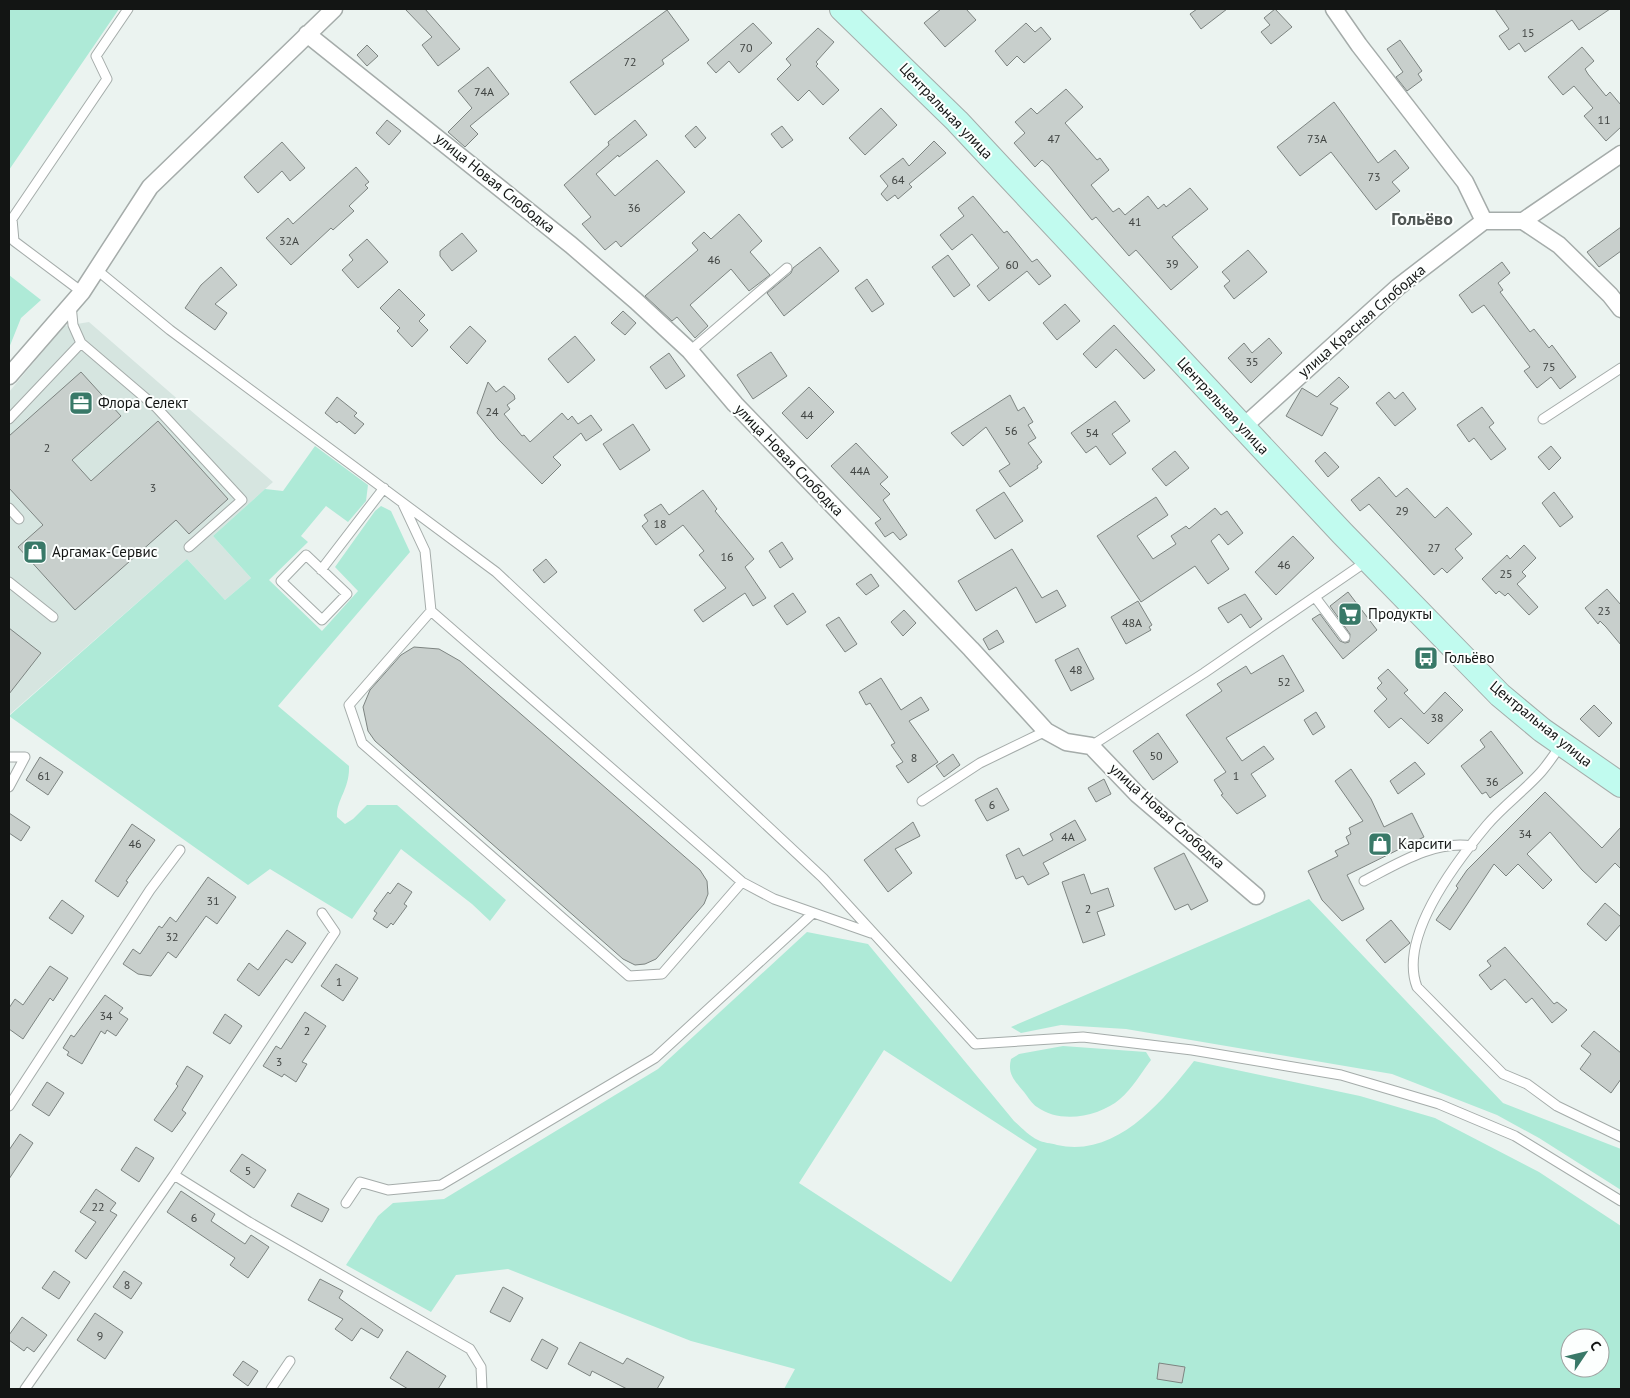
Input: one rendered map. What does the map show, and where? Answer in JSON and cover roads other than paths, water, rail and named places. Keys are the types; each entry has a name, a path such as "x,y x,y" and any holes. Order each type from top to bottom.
{"main road":[{"name":"Центральная улица","path":"842,9 957,120 1368,560 1500,695 1562,744 1621,785"}],"street":[{"path":"9,376 77,298 150,187 334,9"},
{"path":"1334,9 1359,45 1465,182 1484,221 1523,222 1559,245 1610,295 1621,309"},
{"name":"улица Новая Слободка","path":"307,34 571,245 690,351 735,404 972,648 1046,731 1066,742 1091,746 1137,794 1256,896"},
{"path":"1523,222 1621,154"},
{"name":"улица Красная Слободка","path":"1243,426 1398,287 1484,221"}],"lane":[{"path":"128,9 96,56 107,80 12,219 14,241 77,298 73,325 81,343 156,407 242,500 189,547"},
{"path":"690,351 787,268"},
{"path":"97,270 170,330 496,572 823,878 975,1044 1083,1037 1192,1050 1341,1075 1439,1104 1515,1136 1621,1201"},
{"path":"9,419 81,343"},
{"path":"1543,419 1621,368"},
{"path":"321,570 384,488"},
{"path":"403,502 425,551 430,611 742,882 774,899 874,934"},
{"path":"9,508 19,519"},
{"path":"306,555 321,570 347,594 322,620 281,581 306,555"},
{"path":"1091,746 1204,674 1368,560"},
{"path":"9,582 53,617"},
{"path":"1315,597 1345,637"},
{"path":"430,611 349,705 362,743 629,976 662,974 742,882"},
{"path":"922,801 980,763 1046,731"},
{"path":"1562,744 1541,772 1492,820 1432,905 1417,935 1413,968 1417,987 1503,1074 1527,1084 1557,1106 1621,1137"},
{"path":"9,757 25,758 9,787"},
{"path":"1364,881 1424,852 1455,843 1472,846"},
{"path":"9,1106 150,890 180,850"},
{"path":"25,1389 174,1175 335,932 322,913"},
{"path":"346,1203 360,1182 388,1190 440,1184 655,1058 813,913"},
{"path":"174,1175 249,1222 470,1349 481,1367 482,1389"},
{"path":"271,1389 290,1361"}],"place":[{"name":"Флора Селект","path":"81,403"},
{"name":"Аргамак-Сервис","path":"35,552"},
{"name":"Продукты","path":"1350,614"},
{"name":"Гольёво","path":"1426,658"},
{"name":"Карсити","path":"1380,844"}],"district":[{"name":"Гольёво","path":"1422,219"}]}
